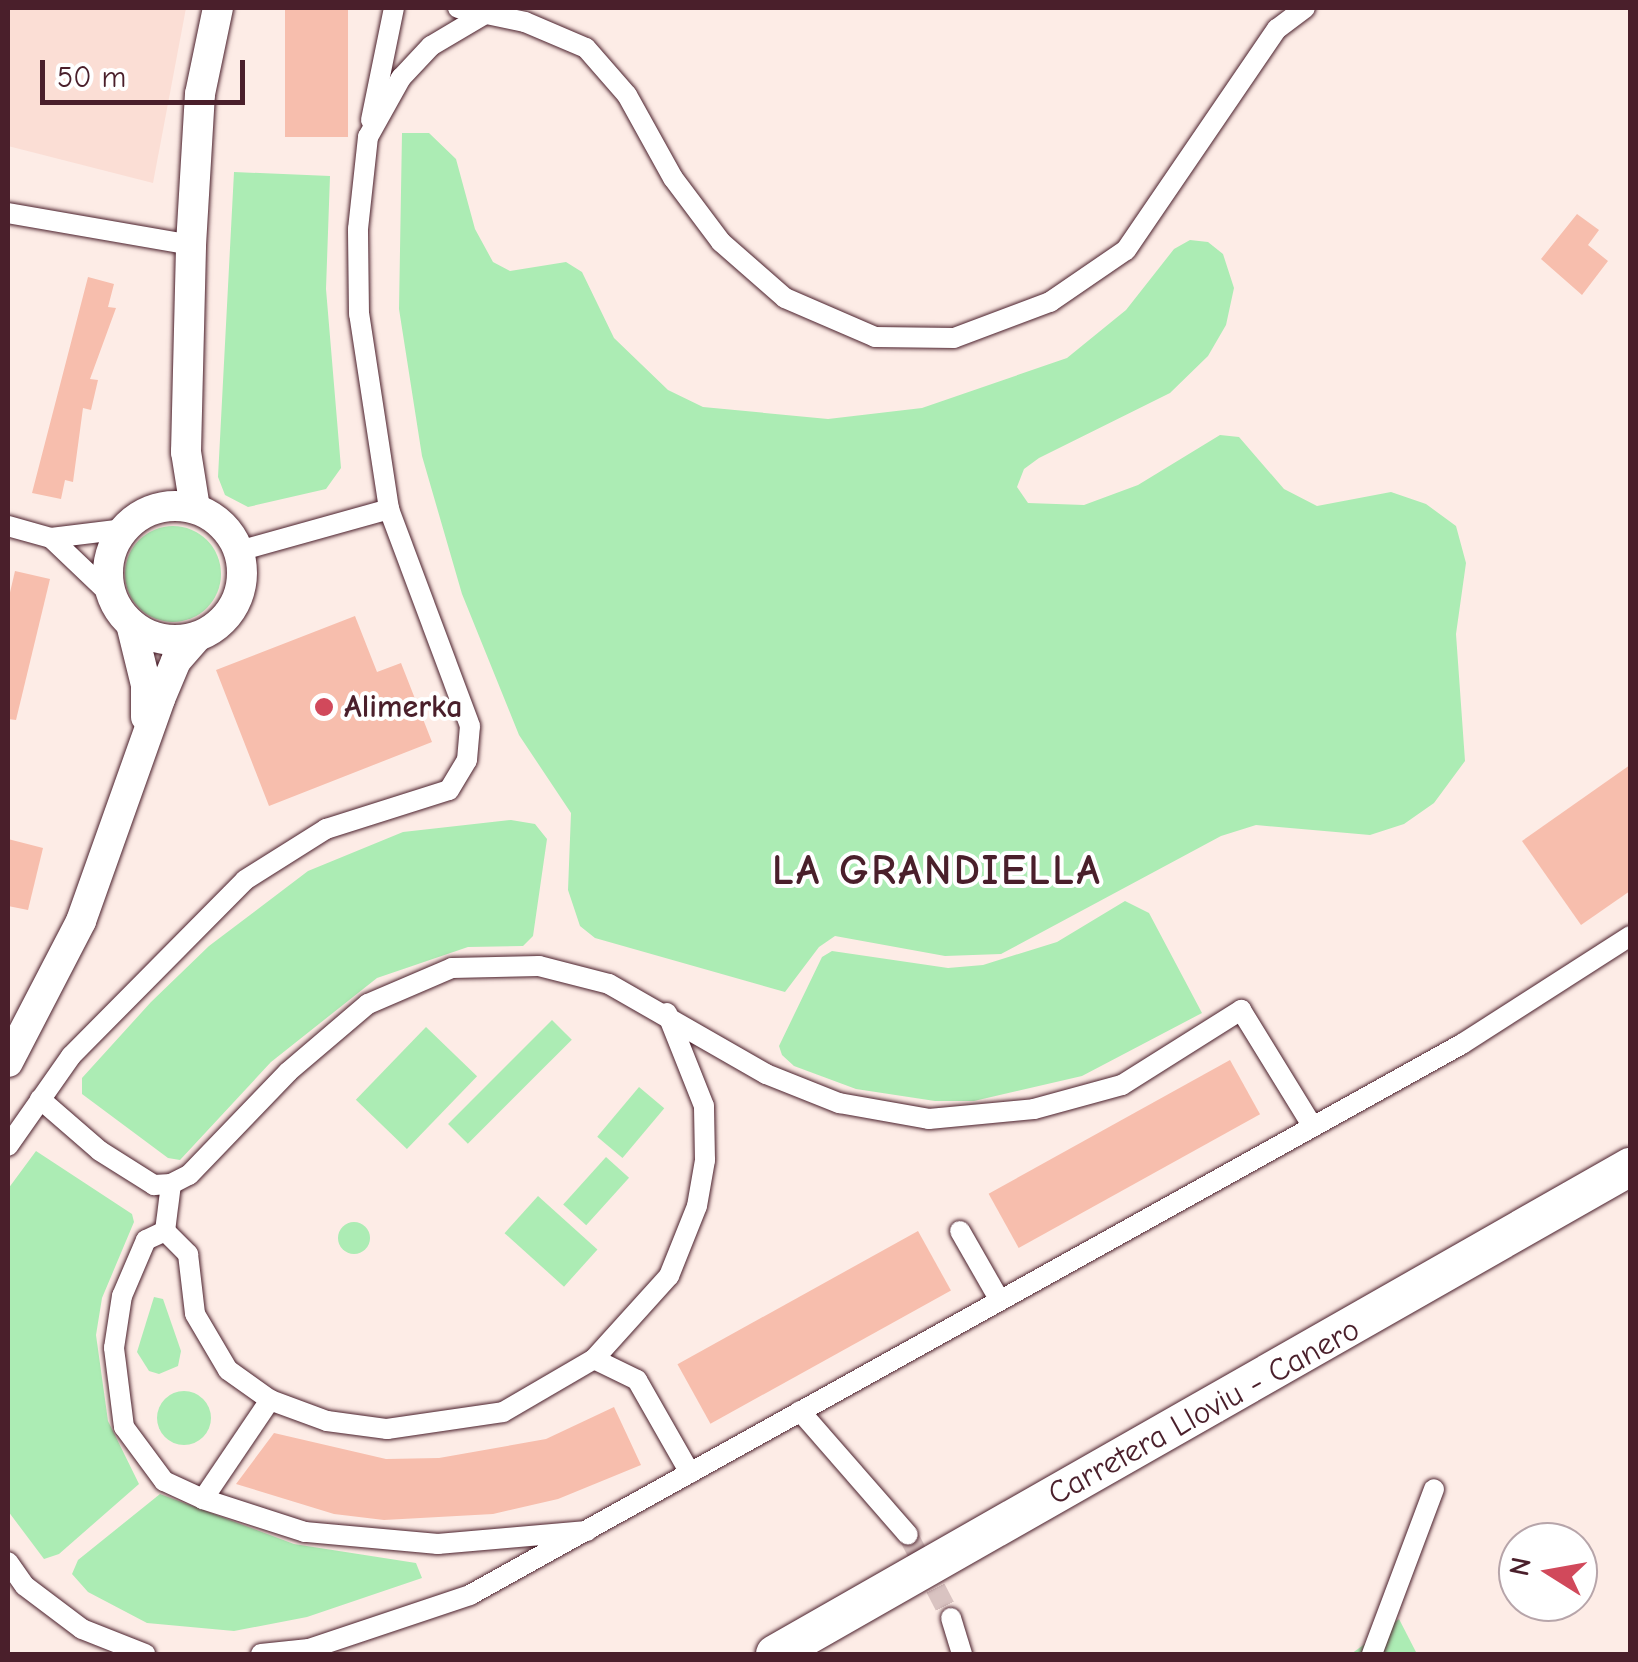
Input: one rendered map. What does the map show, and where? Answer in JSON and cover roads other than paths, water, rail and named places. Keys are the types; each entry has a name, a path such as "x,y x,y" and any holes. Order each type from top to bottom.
{"highway":[{"name":"Carretera Lloviu - Canero","path":"776,1654 1630,1167"},
{"path":"760,1654 837,1619"}],"main road":[{"path":"195,508 186,401 191,245 200,94 218,8"},
{"path":"144,740 146,685 131,624 112,596 108,572 124,529 153,509 176,455 186,401"},
{"path":"8,1062 81,920 176,661 197,637 231,612 240,593 239,551 230,532 195,508 153,509"},
{"path":"131,624 174,641 197,637"}],"street":[{"path":"8,1146 40,1099 161,958 245,880 326,829 449,790 467,760 470,726 389,509 359,314 358,229 368,137 394,8"},
{"path":"458,8 525,22 586,48 628,96 673,178 721,242 785,298 875,337 954,338 1050,302 1126,250 1278,29 1304,8"},
{"path":"368,137 401,78 431,46 485,14"},
{"path":"8,213 191,245"},
{"path":"239,551 389,509"},
{"path":"8,526 52,538 124,529"},
{"path":"52,538 112,596"},
{"path":"261,1654 309,1648 470,1595 1311,1124 1462,1044 1630,936"},
{"path":"40,1099 100,1151 154,1185 171,1184 190,1176 288,1072 368,1004 437,974 540,966 609,984 667,1013 766,1074 839,1104 929,1119 1034,1109 1122,1085 1242,1010 1311,1124"},
{"path":"165,1231 188,1254 196,1314 228,1370 270,1400 326,1421 387,1429 503,1412 594,1359 669,1276 697,1206 705,1160 704,1106 667,1013"},
{"path":"165,1231 171,1184"},
{"path":"165,1231 146,1240 122,1296 114,1348 124,1427 164,1481 203,1499 305,1532 438,1544 586,1531"},
{"path":"960,1231 999,1299"},
{"path":"594,1359 637,1380 690,1473"},
{"path":"203,1499 270,1400"},
{"path":"800,1411 908,1535"},
{"path":"1372,1654 1434,1489"},
{"path":"8,1562 25,1586 82,1629 145,1654"},
{"path":"950,1618 962,1654"}],"tunnel":[{"path":"908,1535 951,1618"}],"place":[{"name":"Alimerka","path":"324,707"}],"district":[{"name":"LA GRANDIELLA","path":"937,871"}]}
